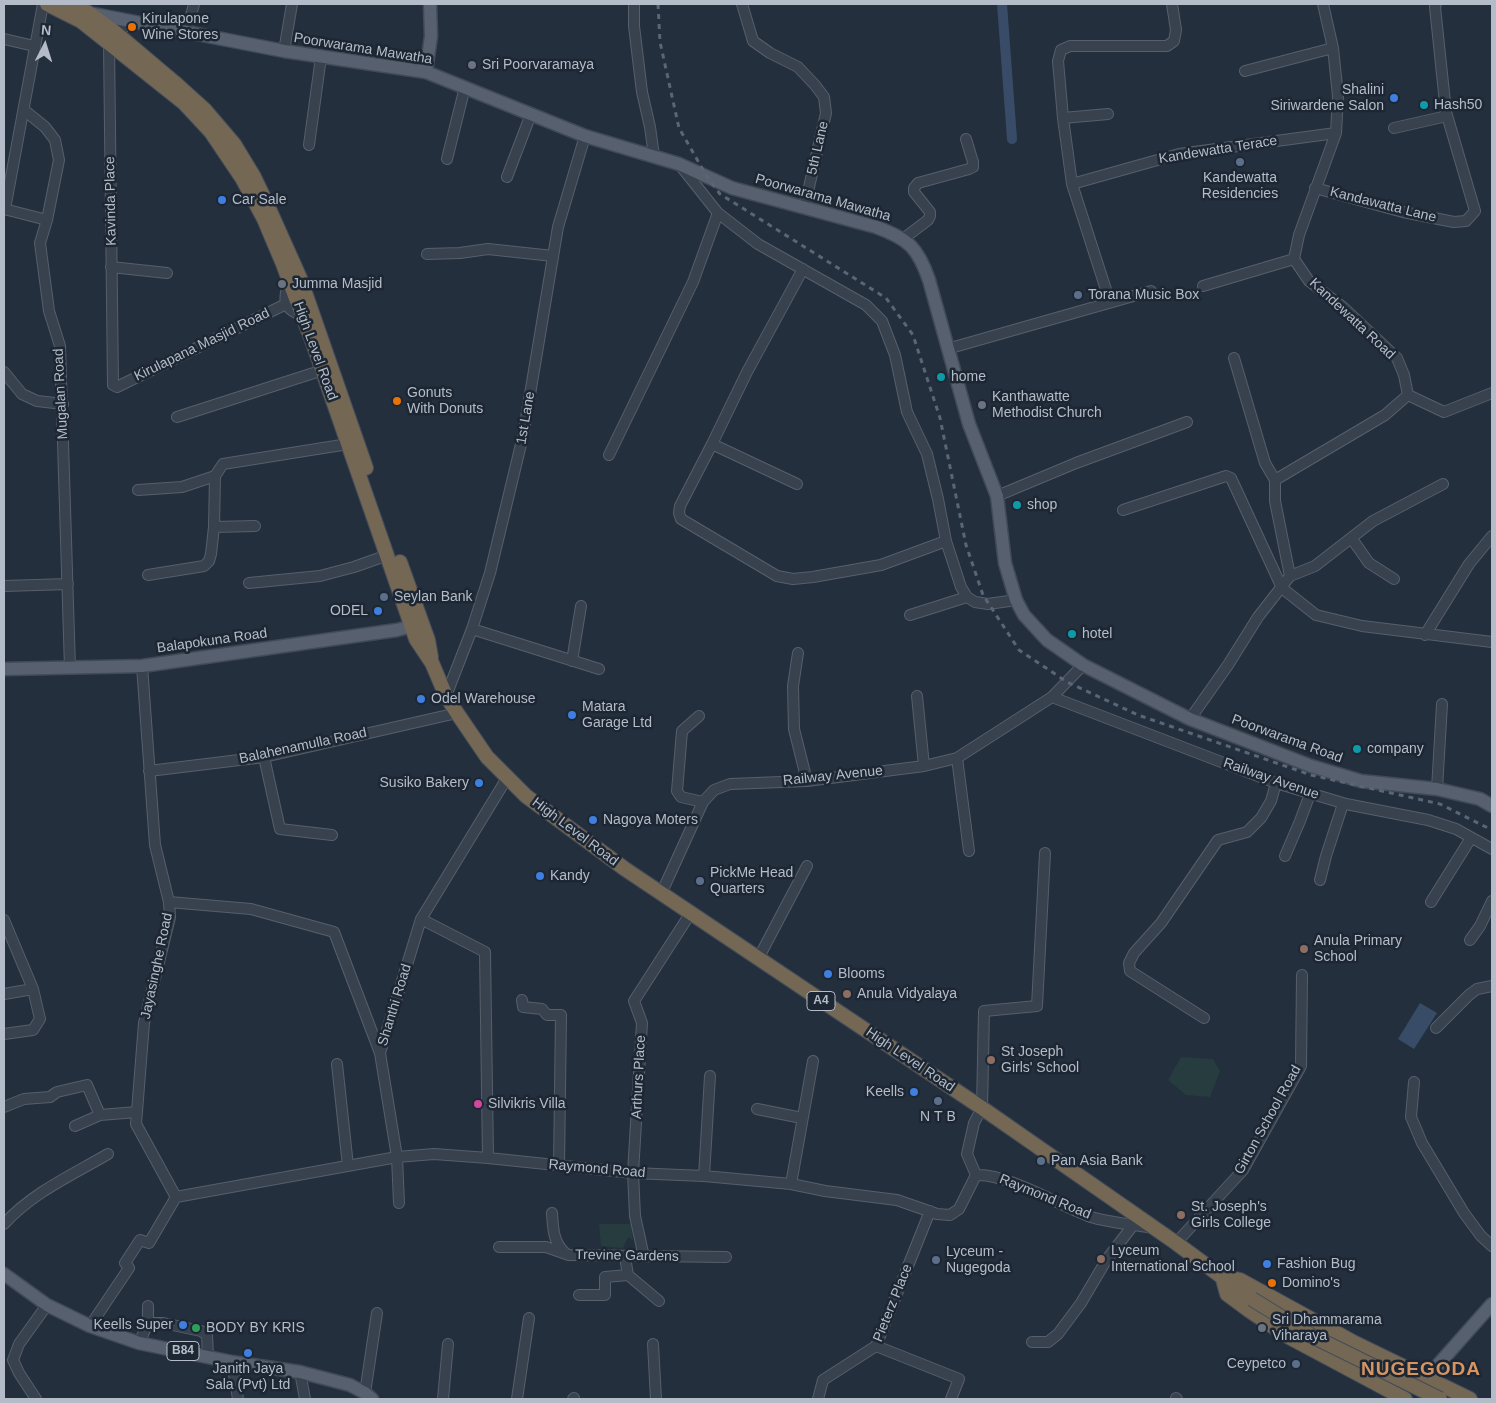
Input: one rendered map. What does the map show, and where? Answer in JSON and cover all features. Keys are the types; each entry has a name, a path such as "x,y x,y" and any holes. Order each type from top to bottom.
{"highway":[{"name":"High Level Road","path":"47,4 87,12"},
{"name":"High Level Road","path":"68,4 87,12 132,60 184,103 211,132 252,196 303,316 388,555 417,625"},
{"name":"High Level Road","path":"112,39 205,110 234,144 254,176 306,293 378,503 417,625 416,639 432,663 446,696 457,713 487,756 507,778 526,796 625,869 982,1108 1176,1243 1252,1299 1312,1336 1440,1399"},
{"name":"A4","path":"1404,1399 1287,1336 1227,1294 1222,1276 1240,1280 1353,1342 1469,1399"},
{"path":"1341,1366 1353,1342"}],"main road":[{"path":"426,72 431,36 430,4"},
{"name":"Poorwarama Mawatha","path":"87,12 284,51 426,72 585,136 679,164 732,188 876,227 903,239 913,247 923,262 969,424 997,496 1005,563 1016,600 1024,615 1047,640 1083,666"},
{"name":"Balapokuna Road","path":"4,669 142,666 397,630 417,625"},
{"name":"Poorwarama Road","path":"1083,666 1190,719 1312,766 1361,781 1437,790 1480,798 1492,806"},
{"name":"B84","path":"4,1274 47,1305 90,1326 139,1343 232,1362 300,1372 350,1385 368,1396"},
{"path":"1404,1399 1427,1378 1492,1304"}],"street":[{"path":"43,4 4,209 47,220"},
{"path":"187,31 194,4"},
{"path":"284,51 292,4"},
{"path":"634,4 634,26 642,92 654,156"},
{"name":"5th Lane","path":"742,4 753,41 770,53 798,68 824,97 826,114 804,208"},
{"path":"1110,302 1072,184 1058,61 1061,50 1070,46 1167,46 1174,41 1176,30 1172,4"},
{"path":"1203,286 1294,259 1299,234 1336,132 1338,96 1333,48 1324,4"},
{"name":"Kandawatta Lane","path":"1315,188 1403,212 1454,222 1466,221 1475,211 1447,116 1436,4"},
{"path":"112,39 131,22"},
{"path":"4,39 34,46"},
{"name":"Kavinda Place","path":"112,39 111,267 113,385 117,387"},
{"path":"1245,71 1333,48"},
{"path":"309,145 321,57"},
{"path":"447,159 465,87"},
{"name":"Mugalan Road","path":"24,110 45,127 55,140 60,160 40,243 49,312 60,346 70,668"},
{"path":"507,177 531,114"},
{"path":"1063,118 1108,114"},
{"path":"1394,128 1447,116"},
{"name":"Kandewatta Terace","path":"1072,184 1179,154 1336,132"},
{"name":"1st Lane","path":"446,696 472,629 490,573 523,436 558,227 585,136"},
{"path":"903,239 928,220 930,216 930,212 914,192 914,188 918,183 969,170 973,167 966,139"},
{"path":"679,164 718,213 758,244 866,305 882,321 895,355 907,412 927,454 946,541 961,587 967,597 975,602 988,604 1016,600"},
{"path":"609,456 693,282 718,213"},
{"path":"427,254 450,254 488,249 553,256"},
{"name":"Kandewatta Road","path":"1294,259 1309,281 1344,308 1397,358 1404,375 1408,395"},
{"path":"111,267 166,273"},
{"path":"803,269 747,372 680,506 679,513 681,519 776,576 793,579 881,565 946,541"},
{"path":"289,280 285,294 286,304 291,312 303,316"},
{"path":"947,349 1151,291"},
{"name":"Kirulapana Masjid Road","path":"117,387 286,304"},
{"path":"1234,358 1265,463 1275,480 1275,501 1290,576"},
{"path":"177,416 323,370"},
{"path":"4,372 22,394 37,401 63,404"},
{"path":"1275,480 1385,415 1408,395 1444,412 1492,393"},
{"path":"997,496 1076,463 1186,422"},
{"path":"138,490 182,487 214,476 223,464 348,444"},
{"path":"712,444 797,484"},
{"path":"148,575 204,566 209,561 214,527 214,476"},
{"path":"1123,510 1226,476 1231,478 1282,588 1316,615 1362,626 1492,642"},
{"path":"1190,719 1228,665 1258,617 1290,576 1315,566 1373,521 1443,484"},
{"path":"214,527 255,526"},
{"path":"1425,635 1469,564 1492,536"},
{"path":"1352,539 1370,563 1394,579"},
{"path":"249,583 320,576 388,555"},
{"path":"4,586 68,584"},
{"path":"910,615 967,597"},
{"path":"572,661 581,606"},
{"path":"472,629 599,669"},
{"path":"798,653 793,686 794,729 807,780"},
{"name":"Jayasinghe Road","path":"142,666 155,845 169,902 170,917 144,1023 136,1124 176,1198"},
{"name":"Railway Avenue","path":"662,894 703,802 714,790 730,784 807,780 924,766 957,758 1052,697 1083,666"},
{"path":"917,696 924,766"},
{"name":"Railway Avenue","path":"1052,697 1276,784 1343,804 1428,820 1456,829 1492,849"},
{"path":"1437,790 1442,704"},
{"name":"Balahenamulla Road","path":"149,771 264,757 457,713"},
{"path":"699,716 682,731 677,791 681,797 703,802"},
{"path":"264,757 280,829 332,835"},
{"path":"957,758 969,851"},
{"name":"Shanthi Road","path":"380,1053 421,919 507,778"},
{"path":"1204,1018 1130,971 1129,963 1134,953 1161,923 1218,840 1247,832 1261,818 1271,801 1276,784"},
{"path":"1284,856 1310,794"},
{"path":"1320,880 1343,804"},
{"path":"1431,902 1471,838"},
{"path":"976,1175 967,1154 974,1123 982,1108 984,1011 1037,1006 1045,853"},
{"path":"758,959 808,866"},
{"path":"1470,940 1480,926 1492,901"},
{"name":"Shanthi Road","path":"169,902 251,909 334,932 380,1053"},
{"name":"Arthurs Place","path":"644,1257 635,1216 633,1174 642,1023 634,1001 690,914"},
{"path":"421,919 485,952 488,1158"},
{"path":"4,920 33,989 40,1019 33,1030 4,1034"},
{"name":"Girton School Road","path":"1176,1243 1243,1170 1301,1066 1302,974"},
{"path":"1436,1028 1477,989 1492,986"},
{"path":"4,994 33,989"},
{"path":"522,1000 523,1007 542,1009 547,1015 561,1015 559,1166"},
{"path":"380,1053 397,1157 399,1203"},
{"path":"791,1184 813,1061"},
{"path":"337,1064 348,1166"},
{"path":"704,1176 710,1076"},
{"path":"1414,1082 1411,1116 1422,1142 1464,1213 1481,1236 1492,1246"},
{"path":"4,1107 24,1099 50,1097 57,1092 87,1085 100,1115"},
{"path":"757,1109 802,1118"},
{"path":"75,1126 100,1115 137,1112"},
{"path":"4,1224 16,1210 32,1198 108,1154"},
{"name":"Raymond Road","path":"176,1198 397,1157 434,1154 633,1174 704,1176 791,1184 824,1191 897,1200 937,1214 950,1215 959,1209 976,1175 985,1174 1001,1178 1093,1217 1153,1228"},
{"path":"90,1326 129,1268 125,1263 140,1240 149,1243 176,1198"},
{"name":"Pieterz Place","path":"818,1399 823,1380 876,1346 930,1211"},
{"path":"552,1213 553,1229 558,1246 568,1255"},
{"path":"1032,1342 1048,1342 1058,1334 1107,1260 1134,1224"},
{"name":"Trevine Gardens","path":"499,1247 546,1247 568,1255 726,1257"},
{"path":"625,1257 628,1275 659,1301"},
{"path":"579,1295 605,1294 605,1277 628,1275"},
{"path":"36,1399 19,1373 14,1360 19,1344 47,1305"},
{"path":"139,1343 148,1323 148,1306"},
{"path":"368,1396 377,1313"},
{"path":"517,1399 529,1318"},
{"path":"148,1323 163,1323 201,1331 207,1335 208,1356"},
{"path":"442,1399 448,1344"},
{"path":"654,1344 656,1399"},
{"path":"876,1346 959,1379 951,1399"},
{"path":"232,1362 238,1399"},
{"path":"300,1372 305,1399"}],"green space":[{"path":"1181,1057 1213,1059 1220,1071 1210,1097 1186,1095 1168,1080"},
{"path":"599,1224 631,1224 633,1240 628,1237 623,1248 601,1246"}],"water":[{"path":"1420,1003 1437,1013 1414,1049 1398,1039"}],"waterway":[{"path":"1002,4 1012,139"}],"railway":[{"path":"658,4 660,42 679,128 706,175 720,194 886,298 913,335 940,418 966,545 983,595 1019,650 1067,682 1138,715 1311,775 1440,804 1492,830"}],"place":[{"name":"Kirulapone Wine Stores","path":"132,27"},
{"name":"Sri Poorvaramaya","path":"472,65"},
{"name":"Shalini Siriwardene Salon","path":"1394,98"},
{"name":"Hash50","path":"1424,105"},
{"name":"Kandewatta Residencies","path":"1240,162"},
{"name":"Car Sale","path":"222,200"},
{"name":"Jumma Masjid","path":"282,284"},
{"name":"Torana Music Box","path":"1078,295"},
{"name":"home","path":"941,377"},
{"name":"Gonuts With Donuts","path":"397,401"},
{"name":"Kanthawatte Methodist Church","path":"982,405"},
{"name":"shop","path":"1017,505"},
{"name":"Seylan Bank","path":"384,597"},
{"name":"ODEL","path":"378,611"},
{"name":"hotel","path":"1072,634"},
{"name":"Odel Warehouse","path":"421,699"},
{"name":"Matara Garage Ltd","path":"572,715"},
{"name":"company","path":"1357,749"},
{"name":"Susiko Bakery","path":"479,783"},
{"name":"Nagoya Moters","path":"593,820"},
{"name":"Kandy","path":"540,876"},
{"name":"PickMe Head Quarters","path":"700,881"},
{"name":"Anula Primary School","path":"1304,949"},
{"name":"Blooms","path":"828,974"},
{"name":"Anula Vidyalaya","path":"847,994"},
{"name":"St Joseph Girls' School","path":"991,1060"},
{"name":"Keells","path":"914,1092"},
{"name":"N T B","path":"938,1101"},
{"name":"Silvikris Villa","path":"478,1104"},
{"name":"Pan Asia Bank","path":"1041,1161"},
{"name":"St. Joseph's Girls College","path":"1181,1215"},
{"name":"Lyceum International School","path":"1101,1259"},
{"name":"Lyceum - Nugegoda","path":"936,1260"},
{"name":"Fashion Bug","path":"1267,1264"},
{"name":"Domino's","path":"1272,1283"},
{"name":"Keells Super","path":"183,1325"},
{"name":"BODY BY KRIS","path":"196,1328"},
{"name":"Sri Dhammarama Viharaya","path":"1262,1328"},
{"name":"Janith Jaya Sala (Pvt) Ltd","path":"248,1353"},
{"name":"Ceypetco","path":"1296,1364"}],"district":[{"name":"NUGEGODA","path":"1421,1370"}]}
